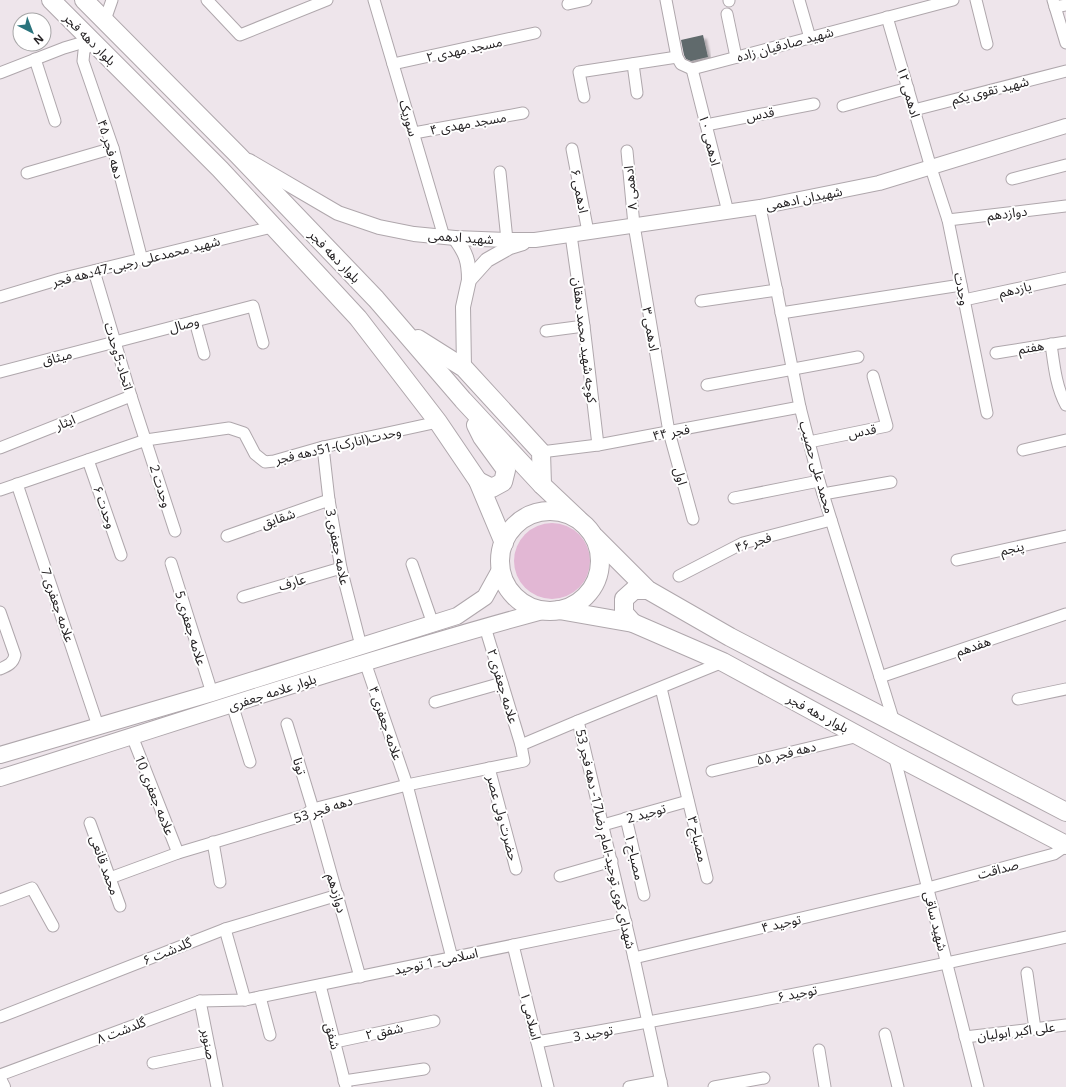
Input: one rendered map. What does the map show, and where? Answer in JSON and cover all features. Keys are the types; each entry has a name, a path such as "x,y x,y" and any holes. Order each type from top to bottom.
{"main road":[{"name":"بلوار دهه فجر","path":"51,0 220,169 272,227 358,318 438,422 478,481 504,543"},
{"name":"بلوار دهه فجر","path":"84,0 237,154 376,299 463,400 542,485 578,519"},
{"path":"403,330 464,368 541,452 542,485"},
{"path":"463,400 482,437 506,470 504,482 492,488 478,481"},
{"path":"541,511 566,513 578,519 595,537 599,550 600,563 598,576 592,588 583,598 572,606 553,610 533,608 521,602 504,581 501,568 501,556 504,543 510,532 518,522 529,515 541,511"},
{"name":"بلوار دهه فجر","path":"595,537 648,590 730,637 1066,812"},
{"name":"بلوار علامه جعفری","path":"0,755 212,693 227,687 457,616 485,597 501,568"},
{"path":"633,623 624,613 624,599 634,590 648,590"},
{"name":"بلوار دهه فجر","path":"553,610 633,623 723,662 894,755 1066,845"},
{"name":"بلوار علامه جعفری","path":"0,778 365,662 485,627 553,610"},
{"path":"227,687 232,704"}],"street":[{"path":"104,20 112,0"},
{"path":"207,0 240,34 327,0"},
{"name":"سوریک","path":"374,0 414,133 450,237"},
{"path":"568,4 583,0"},
{"path":"666,0 677,56 681,64 692,69"},
{"path":"799,0 810,38"},
{"name":"شهید صادقیان زاده","path":"692,69 953,0"},
{"path":"976,0 987,44"},
{"path":"1066,5 1054,4 1066,43"},
{"path":"727,14 736,57"},
{"name":"ادهمی ۱۲","path":"887,17 931,168"},
{"name":"مسجد مهدی ۲","path":"393,64 535,33"},
{"path":"0,73 64,48 91,40"},
{"name":"دهه فجر ۴۵","path":"91,40 84,51 83,61 113,148 142,260"},
{"path":"584,97 579,72 677,56"},
{"path":"35,59 55,121"},
{"path":"633,64 637,93"},
{"name":"ادهمی ۱۰","path":"692,69 728,212"},
{"name":"شهید تقوی یکم","path":"914,110 1066,71"},
{"path":"843,106 908,88"},
{"name":"قدس","path":"706,125 814,104"},
{"name":"مسجد مهدی ۴","path":"414,133 523,113"},
{"name":"شهیدان ادهمی","path":"535,240 760,207 879,183 1066,126"},
{"path":"27,173 113,148"},
{"name":"ادهمی ۶","path":"572,149 588,232"},
{"name":"ادهمی ۸","path":"627,151 634,225"},
{"name":"شهید ادهمی","path":"237,154 338,213 379,227 414,234 508,240 535,240"},
{"path":"1012,179 1066,164"},
{"name":"وحدت","path":"931,168 948,220 987,413"},
{"path":"500,172 508,240"},
{"name":"دوازدهم","path":"948,220 1066,206"},
{"name":"محمد علی حصیب","path":"760,207 800,407 819,481 894,722"},
{"name":"ادهمی ۳","path":"634,225 669,432"},
{"name":"شهید محمدعلی رجبی-47دهه فجر","path":"0,297 60,279 272,227"},
{"name":"کوچه شهید محمد دهقان","path":"571,235 584,326 598,445"},
{"path":"450,237 464,250 469,264 469,280"},
{"name":"شهید ادهمی","path":"464,368 463,307 469,280 487,260 510,247 535,240"},
{"name":"اتحاد-5وحدت","path":"94,271 131,396 146,440"},
{"name":"یازدهم","path":"964,300 1066,278"},
{"path":"781,313 961,285"},
{"path":"701,301 777,290"},
{"name":"وصال","path":"115,342 253,306 263,343"},
{"path":"195,321 204,354"},
{"path":"546,331 584,326"},
{"name":"میثاق","path":"0,372 115,342"},
{"name":"هفتم","path":"996,353 1066,342"},
{"path":"1051,344 1056,375 1062,398 1066,405"},
{"path":"707,385 858,357"},
{"name":"قدس","path":"809,442 886,426 873,376"},
{"name":"ایثار","path":"0,448 131,396"},
{"name":"فجر ۴۴","path":"541,452 598,445 800,407"},
{"name":"وحدت(انارک)-51دهه فجر","path":"0,490 146,440 229,428 244,433 255,454 264,462 274,461 323,448 438,422"},
{"name":"اول","path":"669,432 692,519"},
{"name":"وحدت 2","path":"146,440 175,532"},
{"path":"1023,450 1066,440"},
{"name":"علامه جعفری 3","path":"323,448 329,500 341,568 360,646"},
{"name":"وحدت ۶","path":"88,460 121,555"},
{"path":"734,498 819,481"},
{"path":"823,494 891,482"},
{"name":"علامه جعفری 7","path":"17,484 98,726"},
{"name":"شقایق","path":"227,536 329,500"},
{"name":"فجر ۴۶","path":"679,576 743,543 831,520"},
{"name":"پنجم","path":"957,560 1066,536"},
{"name":"علامه جعفری 5","path":"171,563 212,693"},
{"path":"412,564 433,624"},
{"name":"عارف","path":"243,597 341,568"},
{"path":"0,612 14,655 14,660 9,665 0,669"},
{"name":"هفدهم","path":"880,677 1066,614"},
{"name":"علامه جعفری ۲","path":"485,627 520,745"},
{"name":"علامه جعفری ۴","path":"365,662 408,785 452,958"},
{"name":"شهدای کوی توحید-امام رضا17- دهه فجر 53","path":"661,1084 626,922 578,721 723,662"},
{"path":"435,702 502,683"},
{"name":"مصباح ۳","path":"661,688 707,878"},
{"path":"1018,699 1066,689"},
{"path":"232,704 250,762"},
{"path":"520,745 578,721"},
{"name":"تونا","path":"287,724 313,809"},
{"name":"علامه جعفری 10","path":"132,736 178,853"},
{"name":"دهه فجر ۵۵","path":"712,771 860,736"},
{"name":"دهه فجر 53","path":"110,878 178,853 305,815 313,809 408,785 524,761 520,745"},
{"name":"شهید ساقی","path":"894,755 978,1087"},
{"name":"حضرت ولی عصر","path":"489,768 516,869"},
{"name":"توحید 2","path":"603,824 688,800"},
{"name":"دوازدهم","path":"313,809 360,977"},
{"name":"مصباح ۱","path":"626,818 644,895"},
{"name":"محمد قانعی","path":"90,823 120,906"},
{"path":"213,842 220,882"},
{"name":"صداقت","path":"928,888 1054,854 1066,845"},
{"path":"560,876 612,861"},
{"path":"0,900 32,888 53,926"},
{"name":"توحید ۴","path":"634,958 928,888"},
{"name":"گلدشت ۶","path":"0,1017 225,928 338,896"},
{"name":"اسلامی- 1 توحید","path":"245,1000 626,922"},
{"path":"225,928 245,1000"},
{"name":"توحید ۶","path":"648,1023 947,964 1066,937"},
{"name":"اسلامی ۱","path":"513,945 548,1087"},
{"path":"1027,973 1035,1029"},
{"name":"شفق","path":"320,985 345,1084"},
{"path":"260,997 270,1035"},
{"name":"گلدشت ۸","path":"0,1075 200,1001 245,1000"},
{"name":"صنوبر","path":"200,1001 218,1087"},
{"name":"شفق ۲","path":"335,1042 434,1021"},
{"name":"توحید 3","path":"537,1042 648,1023"},
{"name":"علی اکبر ابولیان","path":"965,1037 1066,1025"},
{"path":"885,1034 898,1087"},
{"path":"819,1050 825,1087"},
{"path":"153,1063 210,1052"},
{"path":"345,1084 424,1069"},
{"path":"714,1087 764,1078"},
{"path":"0,1081 3,1087"},
{"path":"629,1087 661,1084"}],"shaded area":[{"path":"552,523 567,526 579,534 587,546 590,561 587,576 579,588 567,596 552,599 537,596 525,588 517,576 514,561 517,546 525,534 537,526"}],"building":[{"path":"703,35 708,57 691,61 686,59 681,40"}]}
